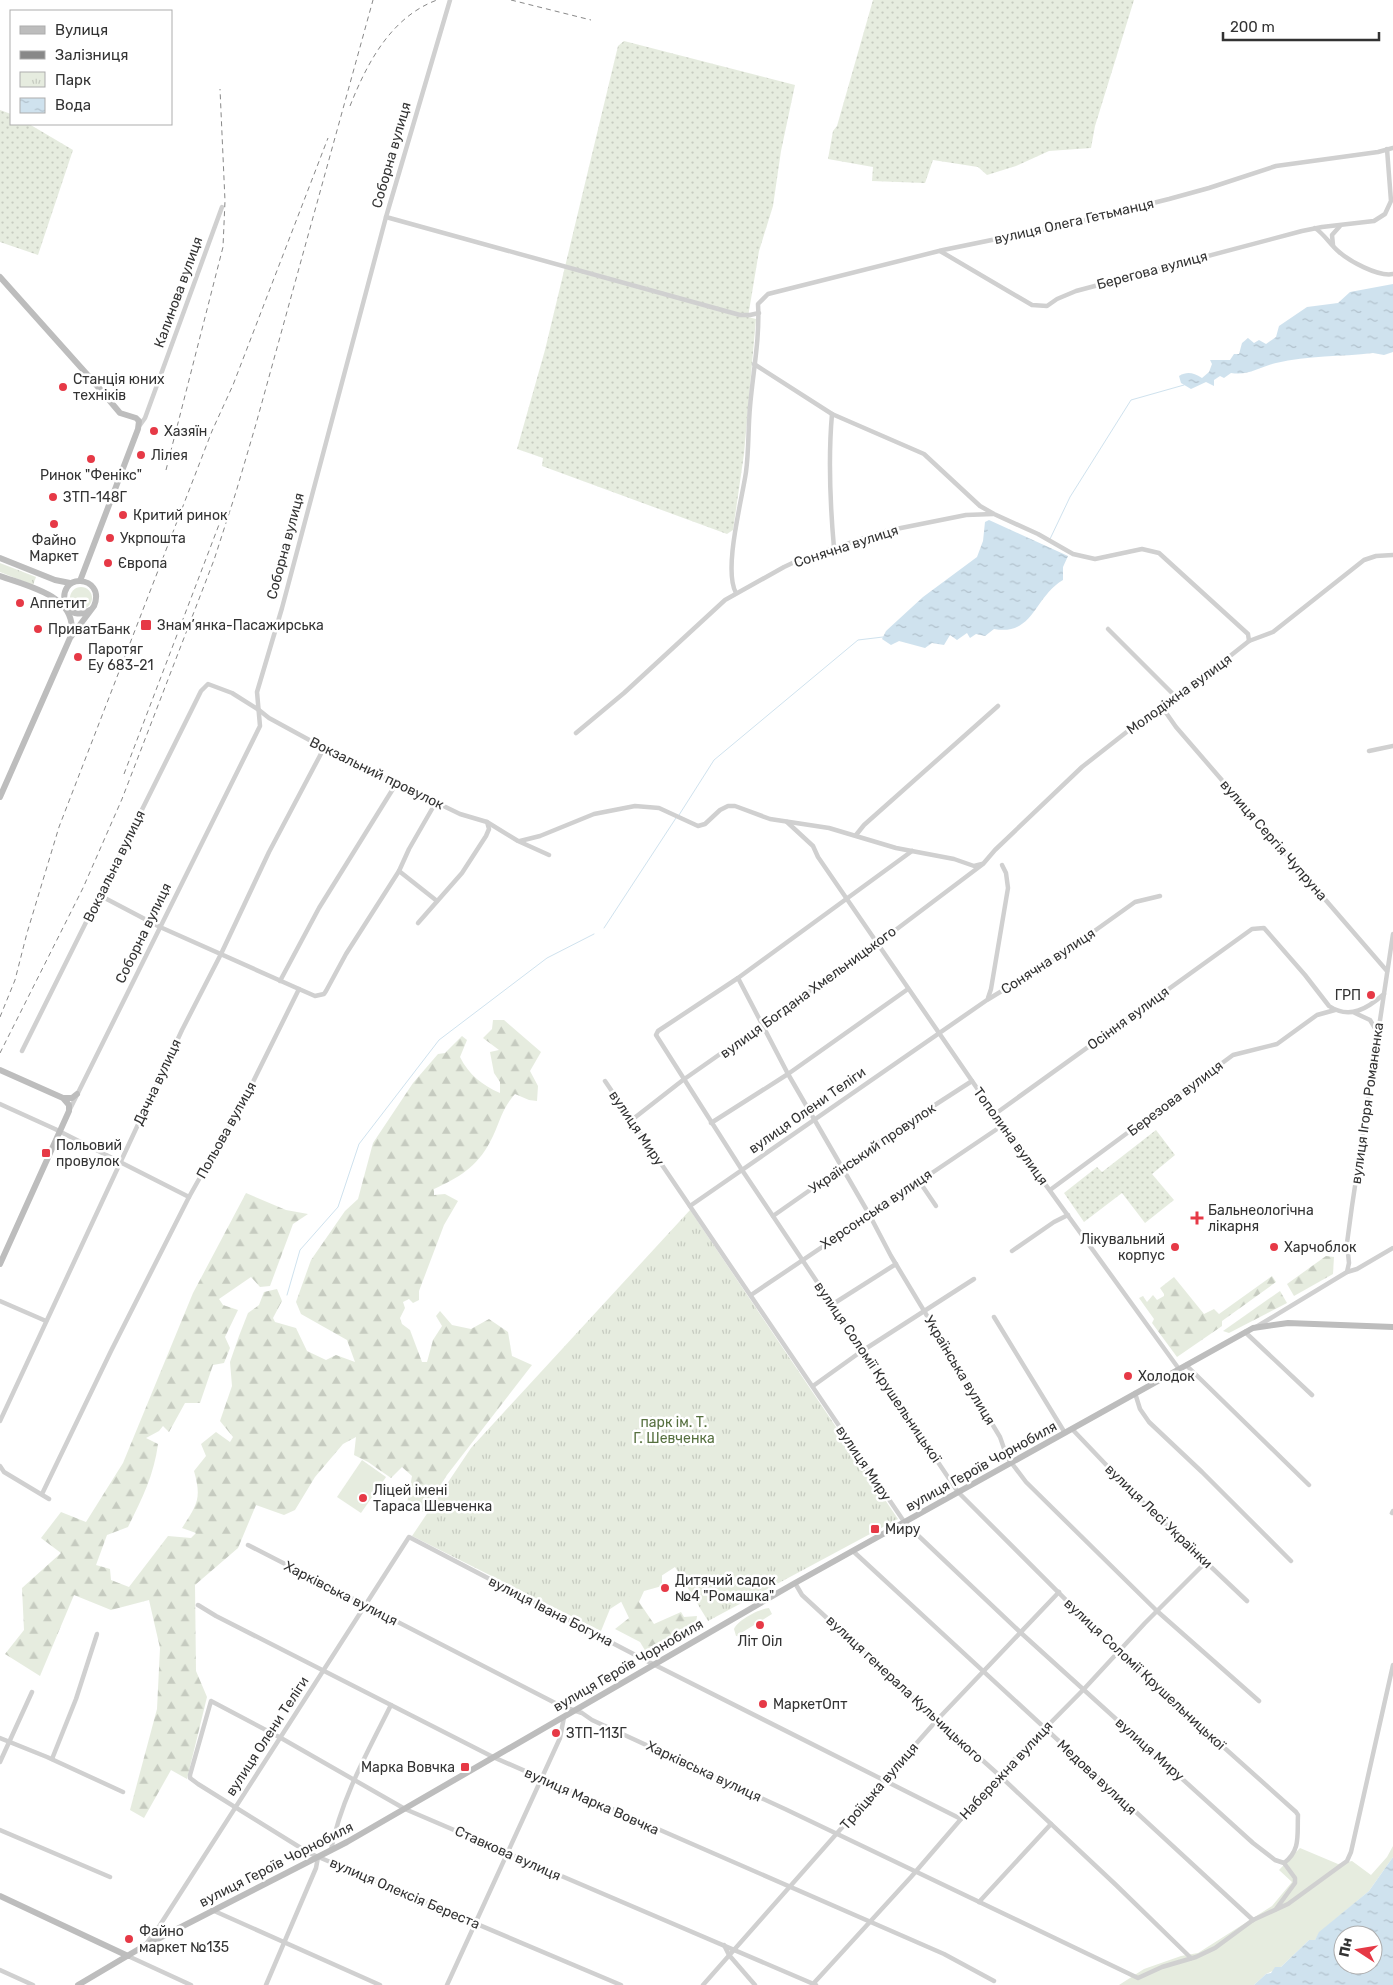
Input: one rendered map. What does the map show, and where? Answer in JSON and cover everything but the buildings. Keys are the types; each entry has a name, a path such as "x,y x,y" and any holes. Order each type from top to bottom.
{"street":[{"name":"Соборна вулиця","path":"0,1264 77,1094 260,726 257,692 282,608 386,217 450,0"},
{"name":"вулиця Олега Гетьманця","path":"760,313 758,304 768,294 940,251 1065,225 1160,202 1276,166 1393,148"},
{"name":"Берегова вулиця","path":"940,251 1022,300 1032,305 1043,307 1056,299 1100,284 1315,228 1366,223 1380,218 1389,208 1392,196 1387,149"},
{"name":"Калинова вулиця","path":"80,580 138,429 145,418 222,207"},
{"path":"386,217 740,315 760,313 746,470 732,568 732,584 736,593"},
{"path":"1333,246 1332,235 1335,229 1341,226"},
{"path":"1315,228 1348,258 1376,272 1393,274"},
{"path":"0,277 93,380 120,413 136,418 138,429"},
{"path":"754,364 832,414 924,454 980,506 1080,556 1103,558 1142,549 1154,550 1164,556 1248,634 1249,641"},
{"path":"832,414 829,467 834,548"},
{"name":"Сонячна вулиця","path":"576,733 624,693 736,593 801,559 886,531 966,515 994,514"},
{"name":"Молодіжна вулиця","path":"984,864 995,850 1082,767 1133,727 1177,698 1249,641 1273,632 1302,607 1364,560 1376,556 1393,555"},
{"path":"0,558 70,584"},
{"path":"0,576 44,593 76,613 86,613 90,610"},
{"path":"0,797 70,638 96,601 96,595 91,585 80,580 70,584 65,589 63,596 71,622 70,638"},
{"path":"1108,630 1177,698"},
{"name":"Вокзальний провулок","path":"208,684 232,693 269,718 324,748 460,814 487,822 518,841 549,855"},
{"name":"Вокзальна вулиця","path":"22,1050 201,690 208,684"},
{"path":"856,835 864,825 998,706"},
{"name":"вулиця Сергія Чупруна","path":"1162,707 1176,727 1387,974"},
{"path":"1369,751 1393,746"},
{"name":"Дачна вулиця","path":"0,1421 182,1030 221,954 269,852 324,748"},
{"path":"280,981 319,908 396,784"},
{"path":"100,895 160,926 280,981 315,996 324,994 346,954 399,871 409,849 436,802"},
{"path":"518,841 540,836 594,814 635,806 660,808 698,826 705,824 720,810 728,806 735,806 770,819 829,828 912,852 954,859 974,866 984,864"},
{"path":"418,923 462,873 486,836 489,829 487,822"},
{"name":"Тополина вулиця","path":"787,822 813,846 818,857 939,1034 1179,1369"},
{"path":"738,978 912,852"},
{"name":"вулиця Богдана Хмельницького","path":"633,1119 683,1080 763,1026 984,864"},
{"path":"987,1000 991,989 1008,888 1006,873 1002,865"},
{"path":"399,871 437,902"},
{"name":"Сонячна вулиця","path":"939,1034 987,1000 1058,957 1135,902 1160,896"},
{"name":"Осіння вулиця","path":"995,1114 1252,929 1264,928 1335,1010"},
{"name":"вулиця Ігоря Романенка","path":"1347,1272 1349,1263 1347,1243 1352,1206 1393,934"},
{"path":"1387,974 1393,979"},
{"name":"Українська вулиця","path":"738,978 788,1074 896,1264 1000,1437 1010,1462 1026,1482 1157,1611 1259,1700"},
{"name":"вулиця Соломії Крушельницької","path":"738,978 658,1031 656,1035 683,1080 958,1492 1118,1652 1230,1754 1291,1806 1298,1815 1297,1847 1291,1857 1284,1863"},
{"name":"Польова вулиця","path":"42,1494 111,1351 189,1197 248,1092 299,989"},
{"path":"711,1123 788,1074 908,989"},
{"path":"1354,1013 1369,1006 1384,994"},
{"path":"1335,1010 1362,1015 1370,1020 1378,1033"},
{"name":"Березова вулиця","path":"1050,1190 1233,1055 1277,1044 1318,1015 1335,1010"},
{"name":"вулиця Олени Теліги","path":"690,1206 939,1034"},
{"path":"0,1070 63,1098 72,1098 77,1094"},
{"name":"вулиця Миру","path":"605,1081 633,1119 905,1522 1020,1632 1253,1843 1275,1860 1284,1863"},
{"name":"Український провулок","path":"773,1216 842,1167 972,1081"},
{"path":"63,1098 69,1105 69,1111"},
{"path":"0,1104 60,1131 189,1197"},
{"name":"Херсонська вулиця","path":"751,1295 1003,1125"},
{"path":"920,1181 936,1206"},
{"path":"1012,1251 1054,1222 1068,1215"},
{"name":"вулиця Героїв Чорнобиля","path":"128,1956 212,1910 318,1857 405,1809 795,1583 854,1552 1010,1462 1135,1394 1253,1328 1347,1272 1357,1269 1393,1248"},
{"path":"833,1304 896,1264"},
{"path":"813,1386 864,1350 974,1279"},
{"path":"0,1301 46,1321"},
{"path":"994,1317 1065,1433"},
{"path":"1253,1328 1288,1323 1393,1327"},
{"path":"1245,1332 1312,1395"},
{"path":"1186,1365 1309,1485"},
{"path":"1135,1394 1140,1409 1149,1422 1291,1561"},
{"name":"вулиця Лесі Українки","path":"1072,1429 1134,1494 1247,1601"},
{"path":"0,1466 4,1472 49,1499"},
{"path":"0,1479 4,1472"},
{"name":"вулиця Олени Теліги","path":"144,1946 160,1925 409,1538"},
{"name":"вулиця Івана Богуна","path":"409,1538 961,1819"},
{"name":"Харківська вулиця","path":"248,1545 502,1676 785,1808 1138,1978 1162,1967 1191,1958"},
{"name":"Медова вулиця","path":"854,1552 1252,1920"},
{"name":"Набережна вулиця","path":"815,1984 999,1775 1206,1562"},
{"name":"вулиця генерала Кульчицького","path":"795,1583 802,1595 999,1775 1191,1958"},
{"name":"Троїцька вулиця","path":"703,1985 937,1720 1059,1592"},
{"name":"вулиця Марка Вовчка","path":"198,1605 324,1672 493,1757 944,1954 994,1981"},
{"path":"52,1759 76,1699 97,1634"},
{"path":"1191,1958 1214,1948 1252,1920 1288,1904 1346,1861 1351,1852 1393,1666"},
{"path":"0,1762 32,1692"},
{"name":"Ставкова вулиця","path":"210,1701 281,1738 405,1809 815,1984"},
{"name":"вулиця Олексія Береста","path":"210,1701 190,1778 318,1857 621,1985"},
{"path":"331,1850 334,1832 355,1780 391,1705"},
{"path":"446,1985 560,1738 564,1716"},
{"path":"0,1738 52,1759 123,1792"},
{"path":"980,1902 1051,1824"},
{"path":"0,1830 110,1877"},
{"path":"266,1985 316,1868 318,1857"},
{"path":"1274,1911 1295,1883 1295,1878 1284,1863"},
{"path":"0,1896 191,1985"},
{"path":"212,1910 380,1985"},
{"path":"724,1945 729,1955 755,1985"},
{"path":"78,1985 128,1956"},
{"path":"0,1970 33,1985"}],"green space":[{"path":"873,0 1134,0 1095,126 1091,148 1049,151 1016,166 987,175 978,167 933,160 925,183 872,181 873,167 828,159 833,131 837,126"},
{"path":"624,41 795,85 781,151 773,206 759,251 748,317 756,319 744,454 733,530 727,534 542,466 543,458 517,449 545,350 618,46"},
{"path":"0,110 10,114 10,125 31,125 73,150 38,255 0,242"},
{"path":"0,563 36,577 33,585 0,572"},
{"path":"81,587 89,590 92,598 89,606 81,609 73,606 70,598 73,590"},
{"path":"493,1020 504,1020 541,1052 530,1071 538,1086 537,1101 515,1094 506,1106 485,1151 466,1171 434,1189 434,1195 445,1194 458,1201 444,1225 419,1291 419,1300 413,1303 409,1299 403,1302 405,1308 400,1318 402,1324 410,1330 422,1362 427,1362 433,1340 442,1326 436,1316 440,1311 452,1325 471,1329 489,1319 508,1332 512,1356 532,1365 447,1475 423,1512 407,1503 412,1476 402,1467 391,1478 354,1455 356,1437 343,1444 315,1477 295,1510 284,1515 256,1505 238,1548 195,1585 196,1671 207,1697 187,1779 171,1770 144,1818 130,1810 157,1709 160,1648 149,1600 111,1610 74,1595 40,1676 5,1654 24,1630 22,1588 61,1553 41,1538 61,1512 86,1522 123,1463 193,1293 246,1193 286,1210 308,1214 293,1224 270,1286 260,1287 251,1277 219,1299 223,1305 238,1310 225,1337 230,1348 224,1363 213,1365 200,1403 185,1403 169,1432 163,1426 159,1431 146,1438 158,1444 154,1466 147,1487 128,1527 107,1535 96,1565 110,1569 111,1580 129,1587 168,1536 191,1538 196,1533 182,1528 197,1501 198,1488 194,1471 206,1456 201,1444 216,1432 230,1442 233,1437 220,1421 232,1386 230,1362 248,1313 259,1305 264,1292 277,1289 282,1301 273,1318 275,1322 296,1328 307,1351 326,1360 336,1355 355,1362 347,1340 301,1314 296,1302 311,1260 345,1211 358,1199 373,1143 413,1083 438,1054 445,1053 462,1036 467,1040 460,1057 468,1069 487,1087 500,1093 500,1082 494,1073 490,1052 499,1050 483,1038 492,1029"},
{"path":"1156,1130 1175,1155 1152,1174 1174,1200 1145,1223 1122,1193 1084,1222 1064,1193 1097,1167 1102,1172"},
{"name":"парк ім. Т. Г. Шевченка","path":"690,1210 898,1519 708,1621 675,1567 610,1609 601,1631 412,1536 471,1448"},
{"path":"1326,1256 1334,1257 1333,1274 1294,1296 1287,1284"},
{"path":"1272,1276 1276,1282 1222,1321 1222,1326 1177,1357 1152,1323 1154,1319 1139,1298 1143,1296 1147,1302 1153,1295 1157,1300 1164,1296 1160,1288 1174,1277 1204,1314 1214,1309 1219,1314"},
{"path":"1280,1291 1287,1303 1229,1333 1223,1331"},
{"path":"362,1460 386,1477 361,1513 337,1497"},
{"path":"662,1574 662,1586 644,1591 639,1602 654,1624 681,1612 684,1617 697,1616 696,1623 679,1630 663,1643 657,1643 646,1652 640,1642 615,1629 629,1618 618,1595"},
{"path":"769,1608 772,1614 741,1633 743,1637 736,1636 734,1629 740,1622 755,1613"},
{"path":"1393,1846 1393,1857 1369,1891 1320,1932 1315,1940 1309,1940 1281,1967 1266,1974 1254,1985 1119,1985 1144,1969 1181,1956 1198,1953 1272,1906 1292,1882 1279,1870 1300,1848 1338,1864 1352,1861 1371,1875 1387,1857"}],"water":[{"path":"1393,284 1393,352 1384,355 1373,353 1288,360 1249,372 1231,373 1224,378 1220,376 1214,380 1214,386 1206,382 1191,389 1181,383 1179,376 1188,373 1202,378 1209,372 1212,364 1210,360 1230,360 1234,354 1239,354 1242,343 1248,338 1254,343 1259,340 1266,344 1276,337 1279,326 1307,307 1338,303 1350,292"},
{"path":"989,520 1068,556 1063,567 1063,580 1053,587 1033,614 1018,627 1007,630 994,629 985,636 976,634 970,638 967,633 957,640 950,635 944,645 932,643 925,648 899,641 891,645 882,639 886,631 923,597 977,557 983,541 985,522"},
{"path":"1393,1857 1393,1985 1254,1985 1266,1974 1271,1973 1275,1967 1281,1967 1309,1940 1315,1940 1319,1932 1369,1891"}],"waterway":[{"path":"1050,539 1070,497 1131,400 1184,385"},
{"path":"679,815 714,760 858,640 883,637"},
{"path":"604,928 676,818"},
{"path":"287,1295 300,1250 338,1207 359,1144 439,1040 547,958 594,934"}],"railway":[{"path":"0,1053 83,888 122,799 214,560 256,424 373,0"},
{"path":"350,106 364,74 383,43 406,18 437,0"},
{"path":"511,0 591,20"},
{"path":"166,470 223,247 225,201 220,89"},
{"path":"0,1017 15,980 59,827 328,138"},
{"path":"124,774 220,522"}],"place":[{"name":"Станція юних техніків","path":"63,387"},
{"name":"Хазяїн","path":"154,431"},
{"name":"Лілея","path":"141,455"},
{"name":"Ринок \"Фенікс\"","path":"91,459"},
{"name":"ЗТП-148Г","path":"53,497"},
{"name":"Критий ринок","path":"123,515"},
{"name":"Файно Маркет","path":"54,524"},
{"name":"Укрпошта","path":"110,538"},
{"name":"Європа","path":"108,563"},
{"name":"Аппетит","path":"20,603"},
{"name":"Знам’янка-Пасажирська","path":"146,625"},
{"name":"ПриватБанк","path":"38,629"},
{"name":"Паротяг Еу 683-21","path":"78,657"},
{"name":"ГРП","path":"1371,995"},
{"name":"Польовий провулок","path":"46,1153"},
{"name":"Бальнеологічна лікарня","path":"1197,1218"},
{"name":"Лікувальний корпус","path":"1175,1247"},
{"name":"Харчоблок","path":"1274,1247"},
{"name":"Холодок","path":"1128,1376"},
{"name":"Ліцей імені Тараса Шевченка","path":"363,1498"},
{"name":"Миру","path":"875,1529"},
{"name":"Дитячий садок №4 \"Ромашка\"","path":"665,1588"},
{"name":"Літ Оіл","path":"760,1625"},
{"name":"МаркетОпт","path":"763,1704"},
{"name":"ЗТП-113Г","path":"556,1733"},
{"name":"Марка Вовчка","path":"465,1767"},
{"name":"Файно маркет №135","path":"129,1939"}]}
